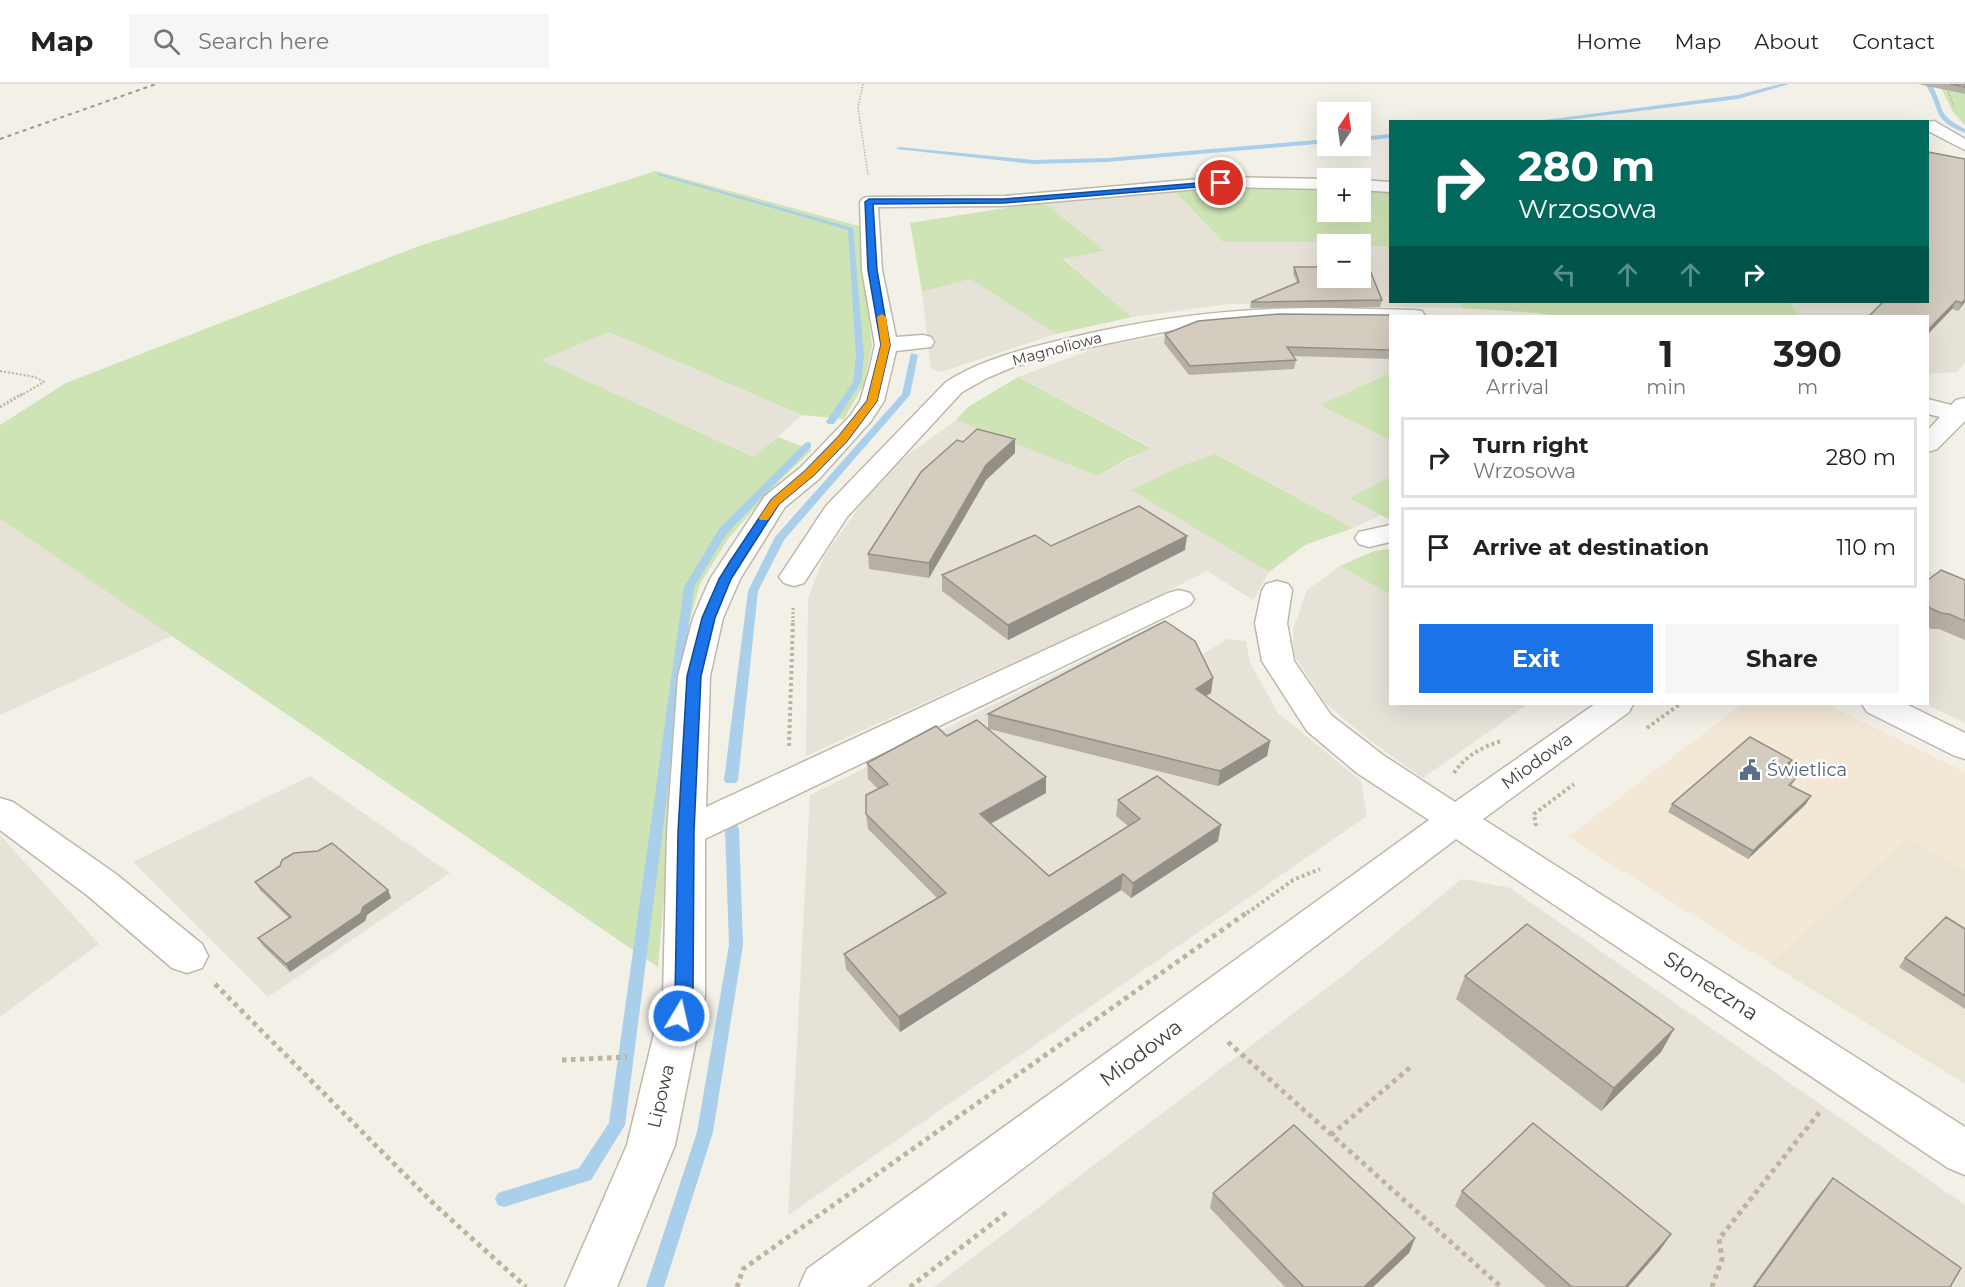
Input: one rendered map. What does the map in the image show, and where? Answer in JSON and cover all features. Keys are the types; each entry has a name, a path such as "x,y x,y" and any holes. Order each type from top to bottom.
{"street":[{"path":"1929,126 1934,126 1941,133 1965,145"},
{"name":"Lipowa","path":"591,1287 651,1145 684,996 686,832 694,676 708,618 725,579 775,502 810,473 851,430 872,401 885,345 872,270 869,202 1004,201 1221,183 1317,184"},
{"path":"1371,186 1389,187"},
{"name":"Magnoliowa","path":"794,577 836,512 954,387 967,378 1036,353 1125,331 1197,319 1264,315 1389,316"},
{"path":"885,345 923,342"},
{"path":"1929,406 1962,410"},
{"path":"1929,443 1962,410"},
{"path":"1277,590 1271,623 1278,661 1318,723 1371,764 1442,810"},
{"path":"686,832 1179,599"},
{"path":"1881,705 1965,747"},
{"name":"Miodowa","path":"825,1287 1442,810 1629,718"},
{"name":"Słoneczna","path":"1442,810 1965,1153"},
{"path":"0,811 102,885 187,956"}],"path":[{"path":"863,84 858,107 868,180"},
{"path":"0,370 35,377 44,382 0,407"},
{"path":"788,783 794,577"},
{"path":"1629,718 1676,705"},
{"path":"1442,810 1447,786 1458,765 1487,745 1507,739"},
{"path":"1522,861 1539,846 1534,814 1579,780"},
{"path":"737,1287 743,1269 855,1188 1293,880 1324,867"},
{"path":"187,956 436,1206 526,1287"},
{"path":"1237,1036 1228,1042 1501,1287"},
{"path":"562,1060 671,1055"},
{"path":"1331,1135 1413,1065"},
{"path":"1712,1287 1722,1259 1719,1239 1830,1099"}],"shaded area":[{"path":"1173,189 1223,242 1317,242 1317,288 1371,288 1371,246 1389,247 1389,303 1460,303 1462,308 1229,304 1132,317 1063,258 1104,252 1043,202"},
{"path":"970,279 1056,334 941,372 931,368 922,292"},
{"path":"1965,279 1965,362 1957,372 1929,374 1929,315 1799,315 1790,303 1929,303"},
{"path":"1389,328 1389,373 1321,405 1389,439 1389,478 1349,498 1381,515 1353,528 1217,454 1132,490 1269,572 1253,600 1207,571 1136,607 806,756 808,599 824,556 871,491 902,459 956,420 1098,476 1151,447 1018,377 1098,347 1182,332"},
{"path":"609,332 802,415 755,457 540,360"},
{"path":"0,519 172,636 0,715"},
{"path":"1340,566 1389,594 1389,705 1527,705 1423,778 1368,739 1325,703 1294,655 1293,629 1307,590"},
{"path":"1929,571 1965,587 1965,723 1928,705"},
{"path":"1157,624 1201,655 1228,639 1246,641 1250,663 1278,713 1361,781 1367,816 788,1215 810,795"},
{"path":"1741,705 1828,705 1965,772 1965,870 1907,839 1771,964 1568,837"},
{"path":"310,776 450,873 268,997 133,862"},
{"path":"0,835 99,944 0,1017"},
{"path":"1907,839 1965,870 1965,1084 1771,964"},
{"path":"1462,879 1510,888 1965,1205 1965,1287 934,1287 1340,978"}],"green space":[{"path":"1939,84 1965,90 1965,125 1953,112"},
{"path":"656,171 859,226 872,346 864,384 844,419 802,415 609,332 541,360 754,457 778,437 812,450 773,487 728,539 700,584 686,633 658,967 0,519 0,425 66,383 419,246"},
{"path":"1223,186 1317,187 1317,222 1371,222 1371,189 1389,190 1389,247 1371,246 1371,234 1317,234 1317,243 1223,242 1173,189"},
{"path":"1043,202 1105,251 1063,259 1132,317 1056,334 970,279 922,292 910,223"},
{"path":"1460,303 1790,303 1799,315 1550,315 1462,308"},
{"path":"1389,373 1389,440 1320,405"},
{"path":"1018,377 1151,448 1098,476 956,420 968,407"},
{"path":"1216,454 1353,528 1305,545 1269,572 1131,490 1184,465"},
{"path":"1389,478 1389,519 1349,498"},
{"path":"1389,549 1389,594 1340,566 1374,551"}],"building":[{"path":"1929,152 1965,159 1965,299 1962,303 1956,301 1929,329 1929,315 1870,315 1882,303 1929,303"},
{"path":"1294,267 1317,267 1317,288 1371,288 1371,273 1382,300 1251,302 1299,282"},
{"path":"1278,314 1389,315 1389,350 1287,347 1296,360 1190,366 1165,334 1198,321"},
{"path":"977,429 1015,439 986,465 929,563 868,554 921,472 957,440 963,442"},
{"path":"1139,506 1187,536 1008,625 942,575 1035,535 1051,546"},
{"path":"1941,570 1965,580 1965,621 1930,608 1929,579"},
{"path":"1165,621 1195,641 1213,678 1196,689 1270,741 1220,771 988,714 1107,651"},
{"path":"977,720 1046,777 980,814 1049,876 1140,819 1118,800 1157,776 1221,825 1133,883 1123,874 899,1017 844,954 946,893 866,814 866,795 888,784 867,763 936,726 947,736"},
{"path":"1750,737 1792,760 1781,769 1796,778 1789,785 1811,796 1753,851 1672,804"},
{"path":"332,843 388,890 363,907 361,913 286,964 258,938 291,917 255,882 280,866 282,860 294,853 318,851"},
{"path":"1946,917 1965,929 1965,996 1905,958"},
{"path":"1527,924 1674,1029 1614,1088 1465,976"},
{"path":"1533,1123 1671,1234 1625,1287 1572,1287 1462,1191"},
{"path":"1294,1125 1415,1238 1364,1287 1304,1287 1213,1193"},
{"path":"1833,1178 1961,1268 1950,1287 1754,1287"}],"waterway":[{"path":"1548,120 1738,97 1786,84"},
{"path":"1928,84 1941,115 1965,131"},
{"path":"1371,138 1389,136"},
{"path":"899,149 1033,162 1107,160 1317,142"},
{"path":"660,174 851,229 860,356 857,382 831,422"},
{"path":"731,780 753,591 779,539 906,395 914,355"},
{"path":"504,1199 585,1174 617,1125 689,587 723,531 808,445"},
{"path":"655,1287 705,1132 736,945 732,829"}],"railway":[{"path":"0,139 156,84"}],"slow traffic":[{"path":"764,518 775,502 810,473 859,421 872,401 881,371 885,345 882,317"}],"place":[{"name":"Świetlica","path":"1750,770"}],"route":[{"path":"679,1016 684,996 686,832 694,676 708,618 725,579 737,560 775,502 810,473 859,421 872,401 881,371 885,345 872,270 869,202 893,200 1004,201 1221,183"}]}
